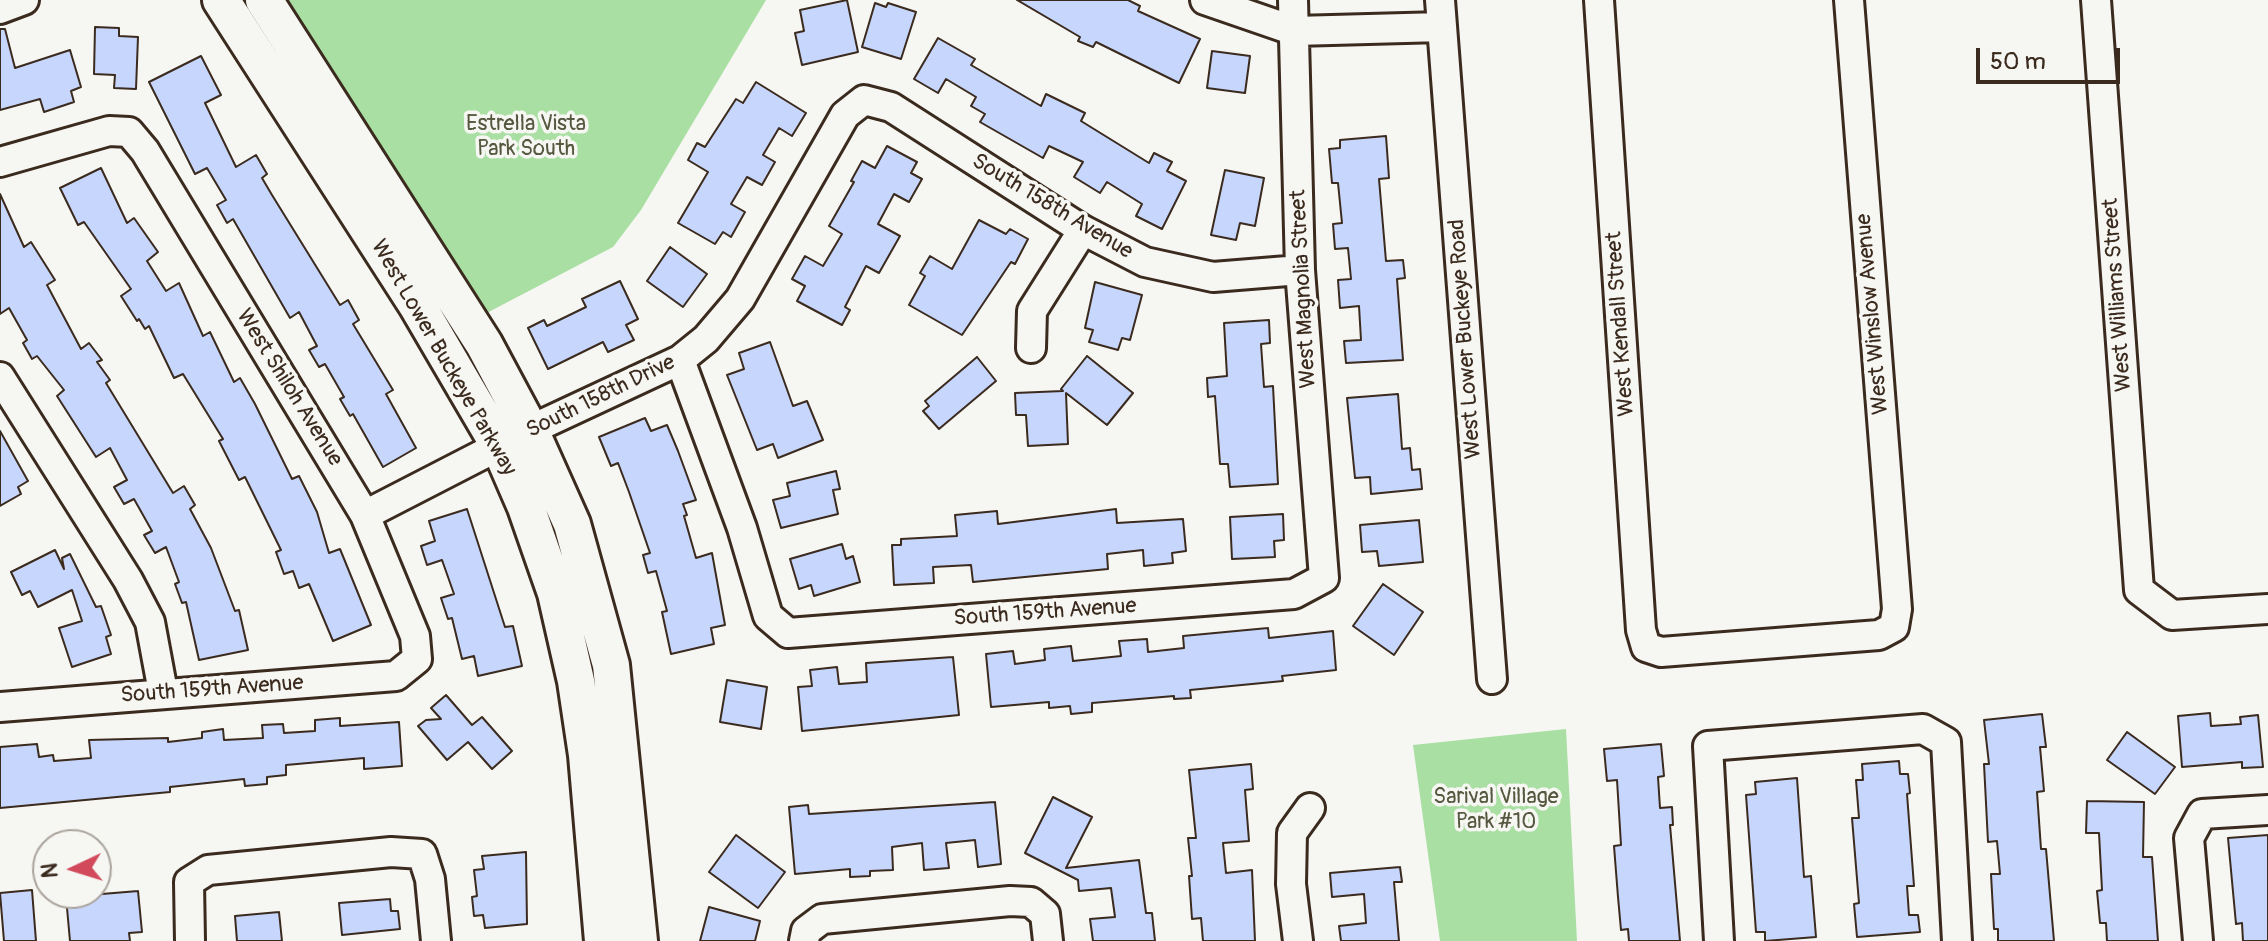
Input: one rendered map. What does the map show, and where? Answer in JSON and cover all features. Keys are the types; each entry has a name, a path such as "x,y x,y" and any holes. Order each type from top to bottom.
{"main road":[{"name":"West Lower Buckeye Parkway","path":"221,0 417,305 515,438 572,524 611,665 639,941"},
{"name":"West Lower Buckeye Parkway","path":"264,0 484,344 515,438 542,549 568,637 584,726 603,941"}],"street":[{"path":"0,9 24,0"},
{"path":"1205,0 1295,31 1441,14"},
{"name":"West Magnolia Street","path":"1293,0 1300,270 1324,578"},
{"name":"West Kendall Street","path":"1599,0 1641,630 1646,647 1661,652 1879,635 1894,627"},
{"name":"West Winslow Avenue","path":"1849,0 1897,609 1894,627"},
{"name":"West Williams Street","path":"2096,0 2139,590 2172,615 2268,609"},
{"name":"West Lower Buckeye Road","path":"1441,14 1492,679"},
{"name":"South 158th Drive","path":"365,515 515,438 680,360 706,339 740,299 845,115 864,100"},
{"name":"South 158th Avenue","path":"864,100 891,107 1083,230 1145,262 1213,277 1300,270"},
{"name":"West Shiloh Avenue","path":"0,162 109,131 129,132 145,151 365,515 415,636 417,659"},
{"path":"1031,348 1032,311 1083,230"},
{"name":"South 159th Avenue","path":"680,360 742,528 768,616 788,633 1294,594 1324,578"},
{"path":"3,387 128,580 150,622 163,692"},
{"name":"South 159th Avenue","path":"0,707 396,676 417,659"},
{"path":"1719,941 1708,746 1923,729 1946,742 1957,941"},
{"path":"1298,941 1291,884 1292,833 1310,808"},
{"path":"2198,941 2189,838 2202,814 2268,810"},
{"path":"190,941 189,882 208,870 391,852 422,854 430,879 436,941"},
{"path":"805,936 822,919 1031,902 1045,914 1048,941"}],"green space":[{"name":"Estrella Vista Park South","path":"276,0 766,0 641,210 613,247 479,317"},
{"name":"Sarival Village Park #10","path":"1566,729 1577,941 1440,941 1413,745"}],"building":[{"path":"847,0 858,52 802,65 795,33 804,31 800,10"},
{"path":"1017,0 1128,0 1140,6 1138,11 1200,39 1179,83 1096,42 1093,47 1078,41 1080,37"},
{"path":"875,3 886,7 888,3 916,12 901,59 862,47"},
{"path":"95,27 119,28 119,36 138,37 136,89 114,88 115,75 94,74"},
{"path":"0,29 5,29 15,68 70,50 81,87 71,91 74,102 44,112 40,99 0,110"},
{"path":"938,38 975,59 971,65 1041,106 1046,94 1085,113 1081,121 1149,163 1154,153 1172,162 1167,171 1186,181 1162,229 1136,216 1142,204 1107,182 1100,193 1074,177 1083,162 1049,146 1043,158 980,122 985,114 971,106 976,97 946,79 938,93 914,79"},
{"path":"1212,51 1250,56 1245,93 1207,88"},
{"path":"201,56 221,95 205,103 236,167 256,155 267,174 262,178 340,305 348,300 359,320 353,324 393,390 386,394 416,448 383,467 353,414 350,416 340,399 344,397 325,364 319,367 309,350 317,346 299,312 290,318 233,219 227,223 217,205 226,200 207,168 195,174 149,82"},
{"path":"756,82 806,113 792,136 779,128 763,155 775,162 762,185 747,177 731,204 745,212 731,237 723,232 715,244 678,223 708,172 688,160 697,143 705,147 736,99 743,103"},
{"path":"1386,136 1389,178 1379,179 1386,261 1403,260 1405,278 1397,279 1403,360 1346,363 1344,341 1361,340 1359,306 1340,308 1338,280 1351,279 1348,248 1335,249 1333,224 1342,223 1338,183 1332,183 1329,149 1340,148 1340,140"},
{"path":"887,146 917,162 911,173 922,179 909,202 894,194 878,224 900,236 879,273 866,266 845,307 850,310 842,325 797,301 805,286 792,279 805,256 823,266 842,234 829,226 854,182 851,181 862,161 875,168"},
{"path":"101,168 127,223 134,218 158,252 147,261 166,291 179,283 203,336 210,332 234,382 240,378 255,404 292,479 299,476 317,512 329,553 340,549 371,625 333,641 309,584 299,588 293,571 284,574 276,552 281,550 245,477 239,480 219,441 223,439 183,374 174,378 149,326 145,329 139,319 137,321 121,296 131,289 84,222 78,225 60,188"},
{"path":"1225,170 1264,178 1255,226 1240,223 1236,240 1211,235"},
{"path":"0,194 24,247 31,242 55,280 47,285 81,349 89,343 102,360 97,362 110,380 106,383 173,493 184,486 195,505 190,509 211,548 235,611 239,610 248,650 199,660 186,602 182,603 175,584 179,582 166,547 155,553 144,535 152,531 134,499 124,504 114,487 127,480 110,448 96,457 57,396 64,390 37,356 32,359 23,343 27,340 9,308 0,314"},
{"path":"979,220 1006,234 1010,229 1028,239 1015,264 1011,262 962,335 909,305 925,276 920,273 930,256 952,269"},
{"path":"670,247 707,274 683,307 647,281"},
{"path":"620,281 638,319 626,325 634,340 608,352 603,342 548,369 528,328 544,320 547,326 586,307 582,299"},
{"path":"1095,282 1142,295 1130,340 1122,338 1118,350 1089,342 1093,330 1085,328"},
{"path":"1269,320 1270,343 1261,344 1264,387 1273,386 1278,484 1230,487 1228,464 1220,464 1215,396 1208,397 1207,378 1227,376 1224,323"},
{"path":"770,342 793,406 807,401 823,440 778,458 773,444 757,450 727,375 744,369 739,353"},
{"path":"1087,356 1133,393 1107,425 1066,393 1068,444 1028,446 1026,415 1016,415 1015,393 1063,391 1061,389"},
{"path":"977,357 996,381 939,429 923,411 929,406 925,401"},
{"path":"1398,394 1402,449 1410,448 1412,470 1420,469 1422,489 1371,494 1370,477 1355,478 1347,398"},
{"path":"645,418 651,431 667,425 678,451 696,500 683,504 687,515 684,516 696,558 712,553 725,625 711,628 714,644 671,654 662,612 667,611 656,571 648,573 643,555 650,553 629,492 618,463 611,466 599,437"},
{"path":"0,431 28,481 18,487 21,494 0,506"},
{"path":"836,471 840,489 833,490 838,514 781,528 773,500 790,496 787,483"},
{"path":"467,509 505,627 513,626 522,666 478,676 474,656 462,659 452,618 448,619 441,598 454,594 442,560 427,565 421,546 435,541 429,521"},
{"path":"1116,509 1117,523 1183,519 1186,551 1172,553 1173,563 1144,566 1143,550 1107,554 1108,569 973,582 971,565 933,567 934,583 894,585 892,545 901,545 901,539 957,536 955,515 997,511 998,524"},
{"path":"1283,514 1284,540 1274,541 1275,557 1232,559 1230,517"},
{"path":"1419,520 1423,562 1379,566 1377,551 1362,552 1360,525"},
{"path":"842,544 846,559 853,556 860,582 814,596 811,585 799,589 790,559"},
{"path":"55,550 64,569 62,558 70,554 96,607 101,606 111,635 106,637 111,654 72,667 59,628 82,621 72,590 38,607 30,591 22,595 11,572"},
{"path":"1383,584 1423,612 1394,655 1353,626"},
{"path":"1268,628 1269,638 1333,631 1336,670 1282,676 1283,681 1190,690 1191,698 1174,699 1174,696 1092,703 1092,712 1071,714 1070,706 1049,708 1049,702 991,707 986,654 1013,651 1015,664 1045,660 1044,649 1071,646 1073,661 1121,656 1119,641 1147,639 1148,652 1184,648 1183,636"},
{"path":"953,657 959,715 802,731 798,687 812,686 810,670 837,667 839,684 867,682 866,663"},
{"path":"727,680 767,687 761,729 720,722"},
{"path":"446,695 472,725 482,717 512,751 492,769 468,742 447,760 418,726 426,720 441,719 431,708"},
{"path":"2210,713 2211,726 2241,724 2240,717 2258,715 2263,767 2242,768 2242,762 2182,767 2178,716"},
{"path":"2042,714 2046,747 2040,747 2044,791 2037,792 2041,849 2046,849 2054,941 1998,941 1998,929 1994,929 1991,874 2000,874 1997,841 1988,842 1984,764 1989,764 1984,720"},
{"path":"340,718 340,726 399,722 402,766 364,769 364,758 286,765 286,775 267,777 267,784 245,786 244,779 170,787 170,792 0,808 0,747 37,744 39,757 53,755 54,761 91,758 89,740 168,738 168,742 202,738 202,732 223,729 224,740 263,738 262,725 283,724 284,733 315,731 315,720"},
{"path":"2127,732 2175,767 2155,794 2107,760"},
{"path":"1661,744 1664,776 1658,777 1660,808 1672,807 1673,825 1670,825 1680,941 1629,941 1628,929 1621,930 1614,846 1621,845 1617,780 1607,781 1604,749"},
{"path":"1899,761 1900,774 1908,774 1910,793 1907,794 1914,886 1907,886 1909,915 1918,915 1920,932 1857,937 1854,904 1859,903 1852,818 1859,818 1856,780 1863,780 1862,764"},
{"path":"1251,764 1253,789 1245,790 1249,841 1223,843 1226,873 1252,870 1255,941 1203,941 1201,918 1192,919 1188,838 1196,838 1189,770"},
{"path":"1797,778 1804,877 1811,876 1816,937 1765,941 1765,932 1756,932 1746,795 1756,794 1755,782"},
{"path":"1053,797 1092,817 1066,868 1139,860 1146,913 1152,913 1155,941 1093,941 1090,919 1115,917 1111,888 1079,891 1078,880 1025,853"},
{"path":"2087,801 2144,802 2143,857 2152,857 2158,941 2107,941 2106,923 2100,923 2097,891 2102,890 2099,833 2086,833"},
{"path":"995,802 1001,864 978,867 975,840 946,843 949,868 924,870 922,843 892,847 893,870 870,871 870,876 850,877 850,869 795,874 789,807 808,805 809,814"},
{"path":"736,835 785,872 758,908 709,872"},
{"path":"2268,835 2268,941 2243,941 2242,923 2236,924 2228,838"},
{"path":"526,852 527,924 485,928 483,915 474,916 472,897 477,896 474,870 484,869 482,856"},
{"path":"1400,867 1402,882 1394,882 1399,941 1341,941 1339,926 1366,923 1364,894 1332,897 1330,873"},
{"path":"32,890 36,941 4,941 0,893"},
{"path":"138,891 142,932 129,933 130,941 70,941 67,909 112,909 112,893"},
{"path":"390,899 391,911 398,911 400,929 342,935 339,903"},
{"path":"709,907 760,921 755,941 700,941"},
{"path":"279,912 282,941 237,941 235,916"}]}
